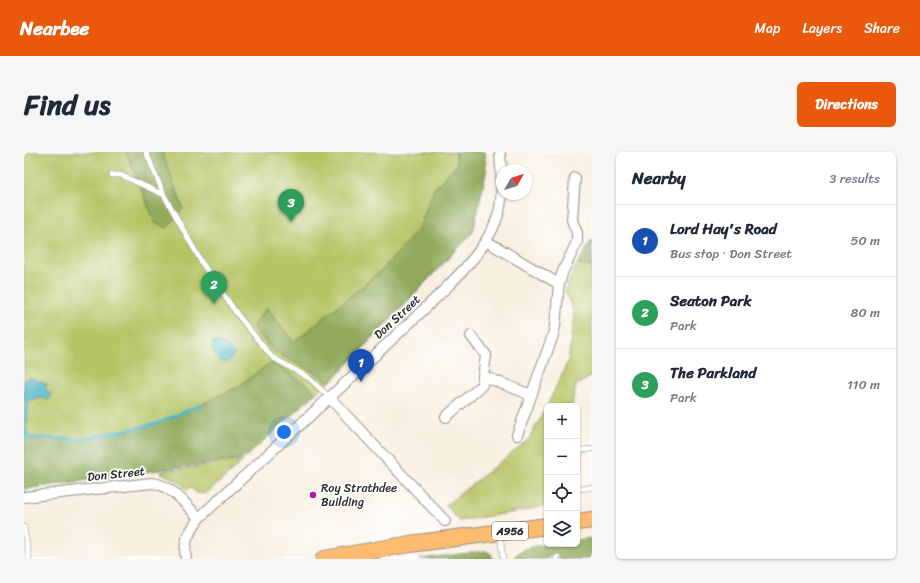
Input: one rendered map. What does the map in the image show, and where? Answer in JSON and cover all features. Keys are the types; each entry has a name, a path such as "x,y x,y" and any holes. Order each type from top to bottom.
{"main road":[{"path":"580,522 592,520"},
{"name":"A956","path":"324,559 410,544 544,526"}],"street":[{"name":"Don Street","path":"186,559 185,543 188,534 198,518 427,308 467,266 486,241 496,222 501,202 500,152"},
{"path":"517,435 553,335 559,284 578,242 577,233 572,220 575,178"},
{"path":"486,241 559,284"},
{"path":"446,417 482,385 486,355 471,336"},
{"path":"483,376 531,395"},
{"path":"329,397 445,521"},
{"name":"Don Street","path":"24,497 152,483 173,492 198,518"}],"lane":[{"path":"146,152 164,195 202,263 242,320 272,357 309,378 329,397"},
{"path":"112,175 122,175 164,195"},
{"path":"580,452 582,450 592,449"},
{"path":"580,489 592,487"},
{"path":"24,527 29,559"},
{"path":"500,532 503,559"}],"green space":[{"path":"24,152 485,152 486,172 473,232 335,378 320,389 245,458 24,489"},
{"path":"126,152 162,152 183,208 167,228 155,223"},
{"path":"455,152 485,152 486,172 473,232 329,382 310,370 274,352 252,327 266,308 294,342 381,271 418,230 434,189 457,164"},
{"path":"592,240 592,267 577,264"},
{"path":"577,264 592,267 592,376 576,385 573,403 548,403 568,361 574,314 565,290"},
{"path":"271,362 308,385 316,393 245,458 24,489 24,438 83,439 156,424 239,386"},
{"path":"544,411 544,506 459,521 446,505 529,439"},
{"path":"243,461 206,494 197,493 190,487 187,490 178,481 161,473 161,472"},
{"path":"592,538 592,559 561,559 554,553 547,559 514,559 518,553 524,549 542,545 544,545 544,547 580,547 580,540"},
{"path":"486,551 491,554 493,559 419,559"}],"water":[{"path":"213,342 223,344 227,347 234,354 232,358 226,363 217,358 212,349"},
{"path":"29,377 47,384 45,389 52,395 49,400 41,398 30,402 24,400 24,381"}],"waterway":[{"path":"27,401 25,428 28,438"},
{"path":"24,438 83,439 156,424 202,404"}],"place":[{"name":"The Parkland","path":"291,222"},
{"name":"Seaton Park","path":"214,304"},
{"name":"Lord Hay's Road","path":"361,382"},
{"name":"Roy Strathdee Building","path":"313,495"}]}
